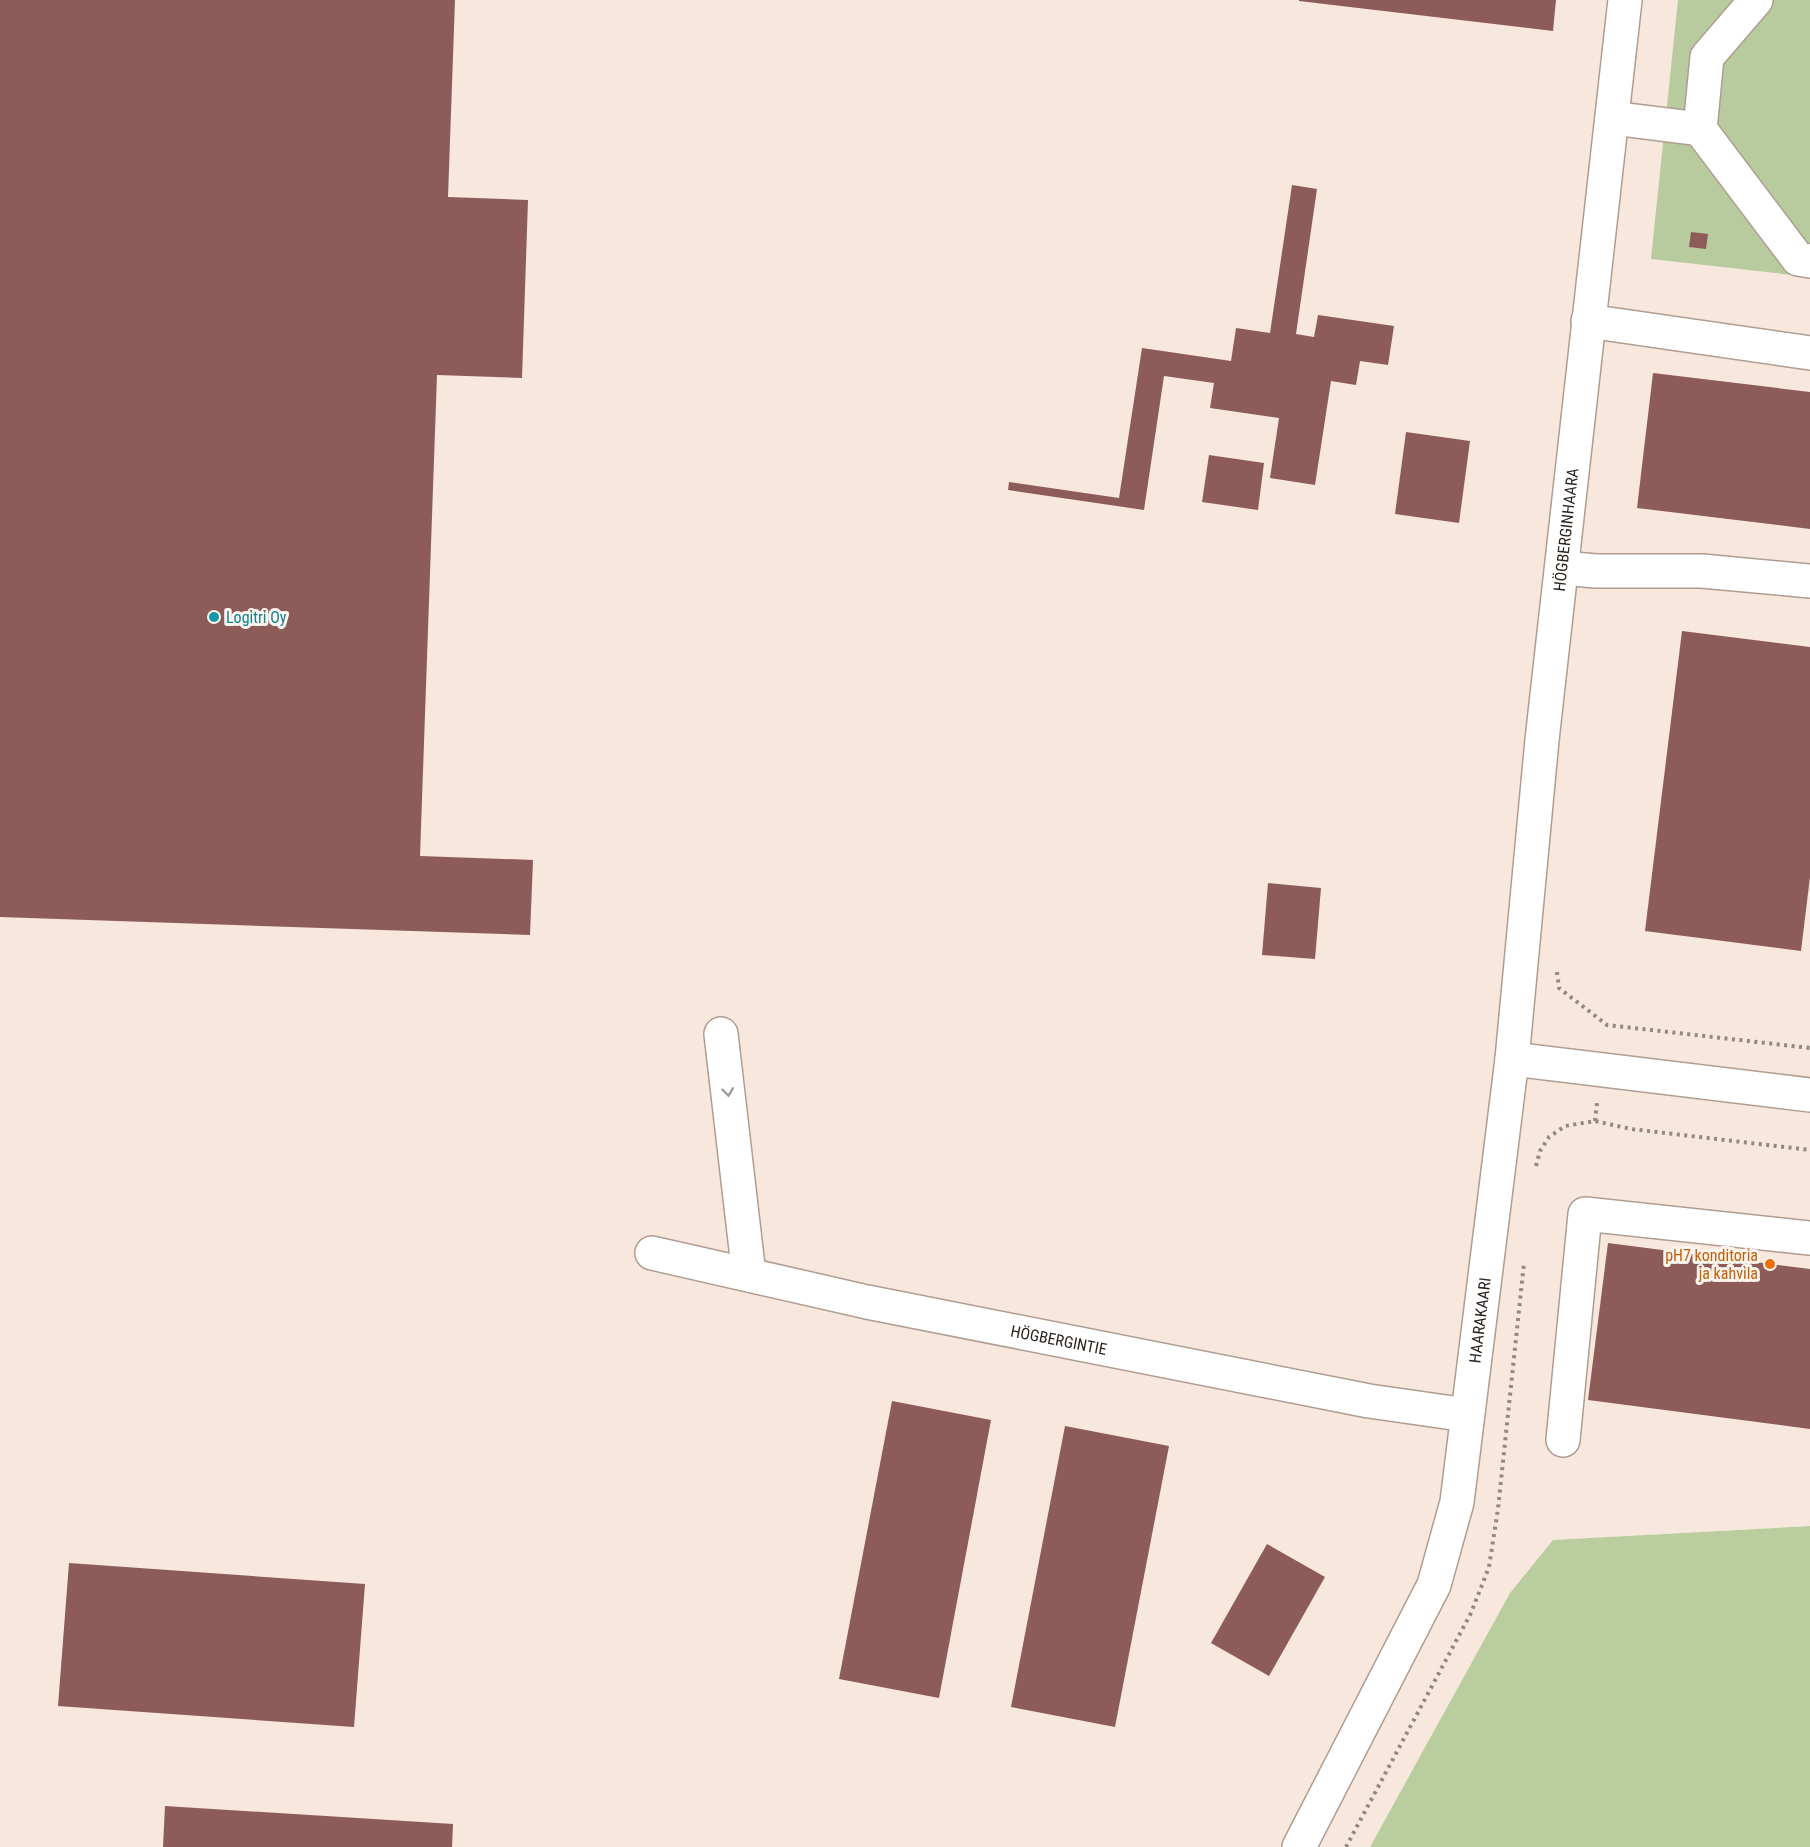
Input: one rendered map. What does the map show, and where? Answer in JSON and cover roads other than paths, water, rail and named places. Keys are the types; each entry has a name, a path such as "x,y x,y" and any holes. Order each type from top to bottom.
{"street":[{"name":"HÖGBERGINHAARA","path":"1512,1059 1541,752 1625,0"},
{"path":"1756,0 1707,57 1700,129 1798,260 1810,261"},
{"path":"1612,118 1700,129"},
{"path":"1588,321 1810,353"},
{"path":"1563,568 1596,571 1702,571 1810,581"},
{"path":"721,1034 749,1275"},
{"path":"1512,1059 1810,1095"},
{"name":"HAARAKAARI","path":"1299,1847 1434,1585 1457,1502 1512,1059"},
{"path":"1563,1440 1585,1214 1810,1238"},
{"name":"HÖGBERGINTIE","path":"652,1253 879,1304 1358,1399 1467,1415"}],"place":[{"name":"Logitri Oy","path":"214,617"},
{"name":"pH7 konditoria ja kahvila","path":"1770,1264"}]}
